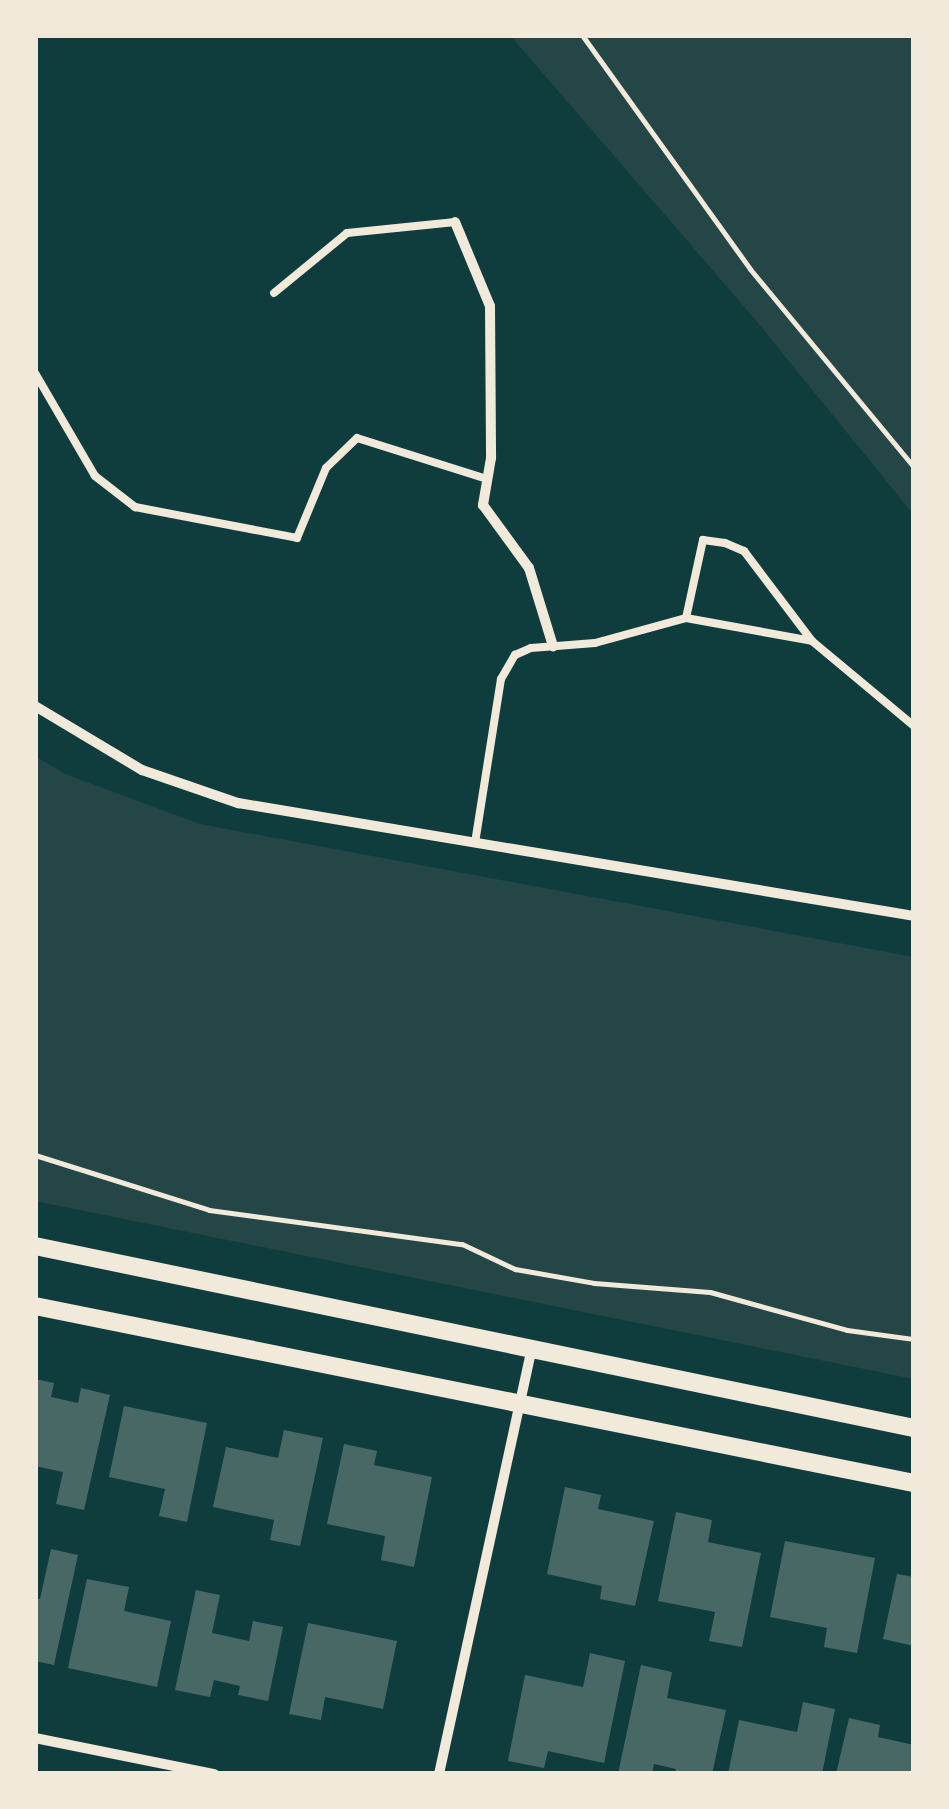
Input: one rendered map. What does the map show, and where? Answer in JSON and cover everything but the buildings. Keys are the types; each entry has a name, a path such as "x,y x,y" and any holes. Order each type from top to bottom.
{"street":[{"path":"456,222 490,306 491,458 484,478 484,505 530,568 553,646"},
{"path":"35,706 142,770 238,802 914,916"},
{"path":"35,1246 914,1428"},
{"path":"35,1306 519,1407 914,1483"},
{"path":"439,1774 532,1349"},
{"path":"35,1738 214,1774"}],"lane":[{"path":"274,294 347,233 456,222"},
{"path":"35,372 95,476 136,507 296,538 326,468 357,438 484,478"},
{"path":"686,618 703,540 724,543 744,552 812,640 914,726"},
{"path":"475,842 502,680 515,655 616,639 686,618 812,640"}],"path":[{"path":"582,35 750,269 914,468"},
{"path":"35,1154 209,1210 462,1244 514,1268 594,1283 710,1292 847,1330 914,1339"}],"shaded area":[{"path":"510,35 914,35 914,515 753,317"},
{"path":"35,756 65,774 200,824 914,957 914,1379 35,1201"}]}
